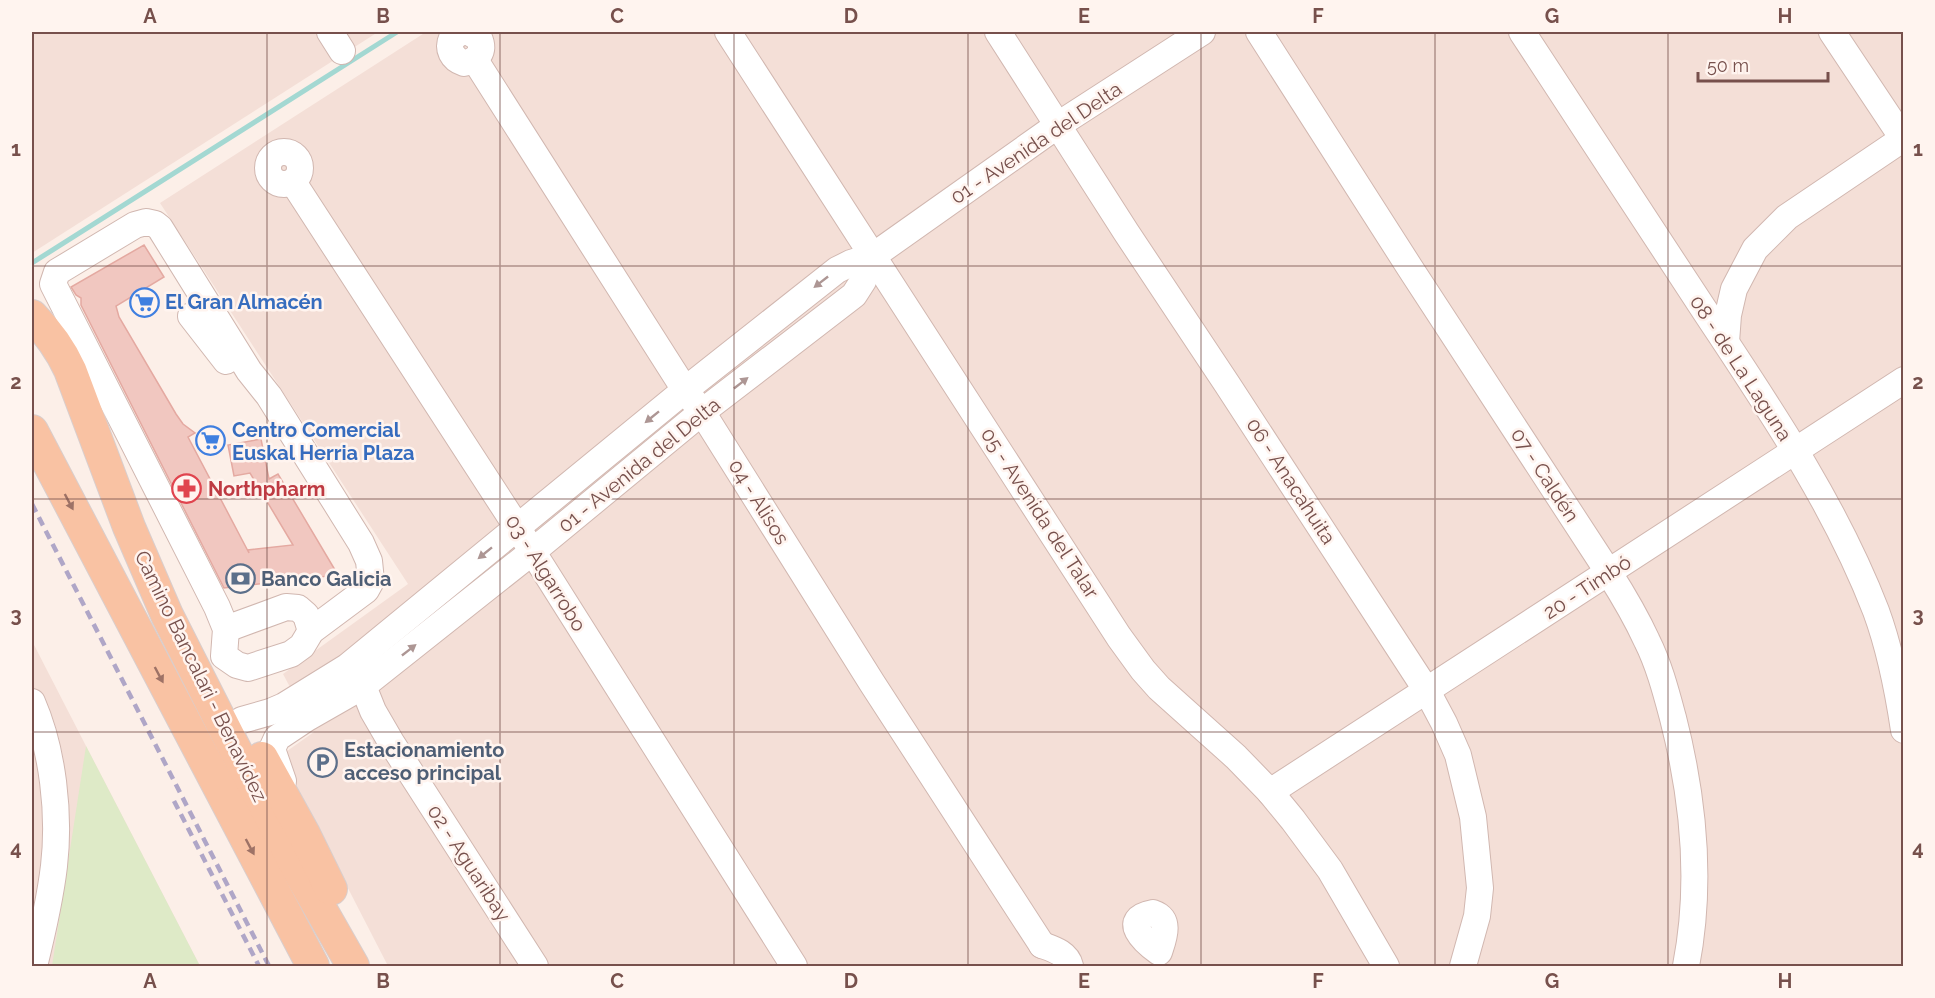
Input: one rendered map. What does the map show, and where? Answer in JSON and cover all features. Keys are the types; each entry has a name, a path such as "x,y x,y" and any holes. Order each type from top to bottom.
{"main road":[{"name":"Camino Bancalari - Benavídez","path":"32,316 51,336 60,350 98,442 129,527 167,615 280,838 353,966"},
{"path":"32,333 45,342 78,393"},
{"path":"32,409 53,472"},
{"name":"Camino Bancalari - Benavídez","path":"32,431 313,966"},
{"path":"98,442 218,660 240,717 304,834 367,966"}],"street":[{"path":"461,32 456,34 450,42 451,53 454,58 464,63 474,60 480,52 481,42 475,34 469,32"},
{"name":"05 - Avenida del Talar","path":"728,32 1119,637 1159,688 1236,757 1293,820 1330,870 1386,966"},
{"name":"06 - Anacahuita","path":"998,32 1126,232 1427,691 1444,723 1458,755 1468,788 1480,888 1477,916 1463,966"},
{"name":"01 - Avenida del Delta","path":"304,834 274,756 273,743 277,738 307,718 355,676 517,527 837,270 873,256 1058,125 1202,32"},
{"name":"07 - Caldén","path":"1260,32 1410,268 1609,573 1643,632 1660,674 1687,777 1696,878 1692,937 1686,966"},
{"name":"08 - de La Laguna","path":"1521,32 1726,342 1821,494 1843,537 1876,613 1901,696 1904,730"},
{"path":"1726,342 1728,315 1734,289 1755,249 1787,217 1903,139 1832,32"},
{"name":"04 - Alisos","path":"474,60 685,390 702,412 1042,956"},
{"name":"03 - Algarrobo","path":"293,182 517,527 794,966"},
{"path":"146,222 155,224 160,228 249,371 275,406 360,543 369,561 371,581 366,590 311,631 302,646 291,654 248,668 218,660 226,629 212,597 55,288 54,278 57,272 135,225 146,222"},
{"path":"55,288 116,252"},
{"name":"01 - Avenida del Delta","path":"257,750 290,719 532,552 702,412 854,295 863,281 873,256"},
{"path":"191,316 230,365 249,371"},
{"name":"20 - Timbó","path":"1270,792 1904,380"},
{"path":"226,629 286,607 298,608 306,615 311,631"},
{"name":"01 - Avenida del Delta","path":"240,717 270,712 355,676"},
{"name":"02 - Aguaribay","path":"355,676 391,742 536,966"},
{"path":"32,702 44,736 51,766 56,836 54,866 34,966"},
{"path":"1042,956 1062,954 1069,960 1070,966"}],"shaded area":[{"path":"32,32 378,32 32,253"},
{"path":"426,32 1903,32 1903,966 388,966 280,756 314,732 283,674 408,584 160,203"},
{"path":"32,641 86,746 200,966 32,966"}],"green space":[{"path":"86,746 200,966 52,966"}],"building":[{"path":"144,245 164,277 116,306 119,317 176,414 183,424 195,433 188,437 249,553 248,550 293,545 250,473 234,476 228,445 261,439 269,479 278,474 338,575 224,588 81,305 81,298 71,287"}],"waterway":[{"path":"32,263 397,32"}],"railway":[{"path":"32,504 269,966"},
{"path":"174,801 259,966"}],"place":[{"name":"El Gran Almacén","path":"144,302"},
{"name":"Centro Comercial Euskal Herria Plaza","path":"211,441"},
{"name":"Northpharm","path":"187,489"},
{"name":"Banco Galicia","path":"240,579"},
{"name":"Estacionamiento acceso principal","path":"323,762"}]}
